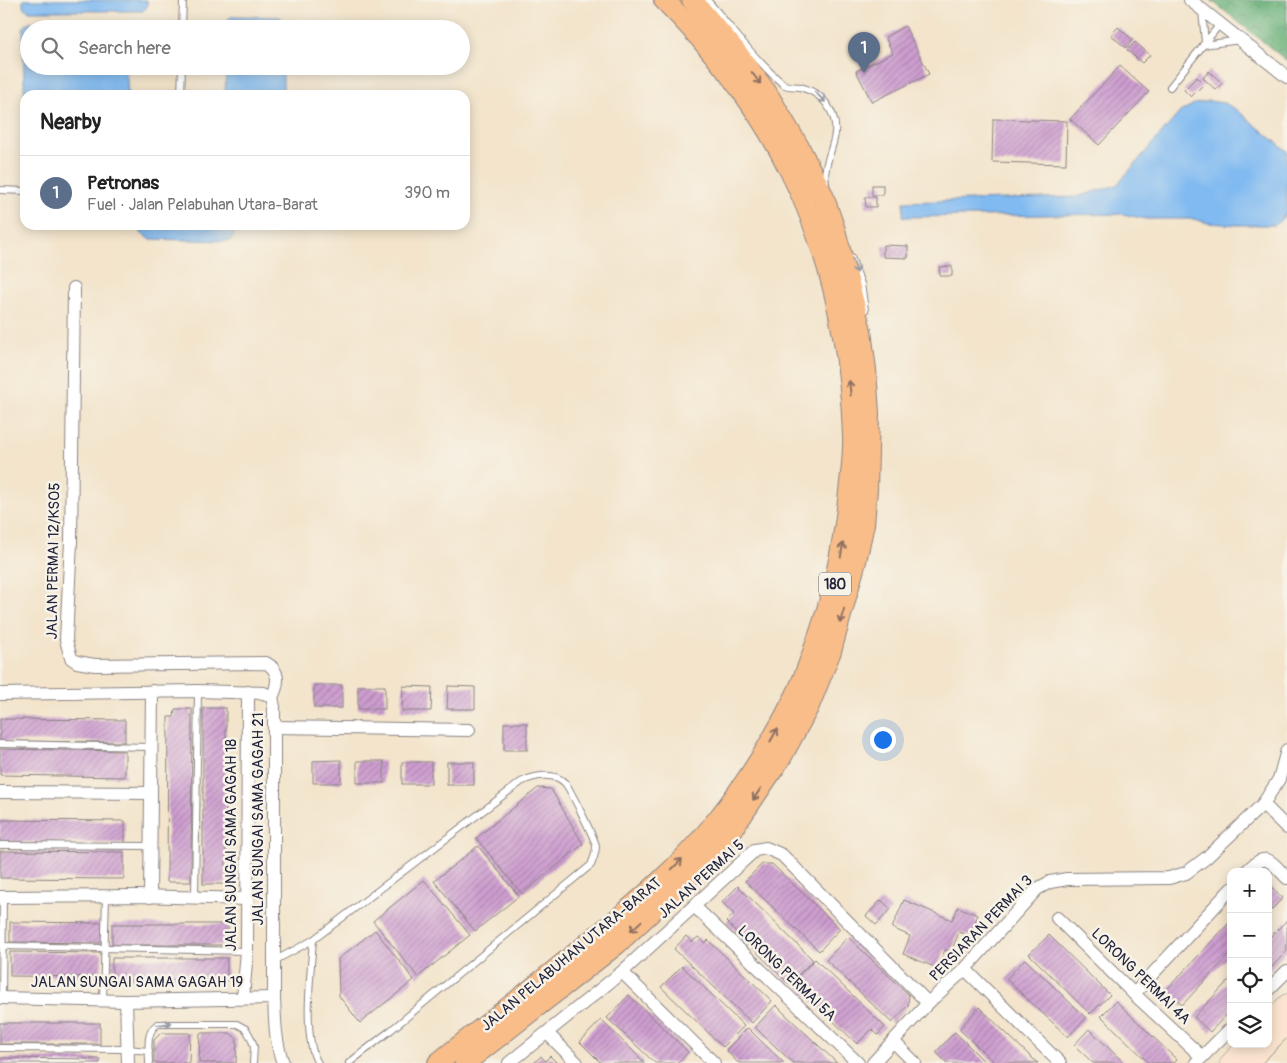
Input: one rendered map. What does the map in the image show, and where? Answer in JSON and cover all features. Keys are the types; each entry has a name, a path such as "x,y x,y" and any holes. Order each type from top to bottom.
{"main road":[{"name":"JALAN PELABUHAN UTARA-BARAT","path":"447,1061 622,916 673,868 716,822 756,767 796,694 810,662 833,591 842,550 853,437 846,357 840,318 813,225 792,174 762,121 741,90 696,32 664,0"},
{"name":"JALAN PELABUHAN UTARA-BARAT","path":"447,1061 617,944 694,872 730,834 782,756 809,706 831,651 847,598 860,543 866,503 869,414 866,370 856,305 835,230 823,195 799,146 776,109 734,49 692,0"},
{"path":"1272,1018 1287,1003"},
{"path":"1272,1040 1287,1025"},
{"path":"1229,1063 1243,1048"},
{"path":"1249,1063 1264,1048"}],"street":[{"path":"1190,0 1287,77"},
{"name":"JALAN PERMAI 12/KS05","path":"74,288 71,542 66,625 66,640 71,658 77,662 95,665 266,663 274,668 277,676 277,686 272,697"},
{"name":"JALAN SUNGAI SAMA GAGAH 21","path":"0,694 198,691 264,693 272,697 274,707 274,998 278,1052 283,1063"},
{"path":"150,897 152,692"},
{"name":"JALAN SUNGAI SAMA GAGAH 18","path":"243,998 247,951 248,692"},
{"path":"274,727 469,730"},
{"name":"PERSIARAN PERMAI 3","path":"873,1063 928,1003 965,969 1037,889 1050,882 1067,879 1169,878 1186,873 1206,858 1263,804 1279,779 1287,750"},
{"path":"0,792 151,793"},
{"path":"1263,804 1287,828"},
{"name":"JALAN PERMAI 5","path":"509,1063 622,972 755,850 766,848 782,855 928,1003"},
{"path":"1250,868 1254,863 1264,859 1270,861 1287,878"},
{"path":"1134,994 1227,893"},
{"path":"1,897 195,897 247,899"},
{"name":"LORONG PERMAI 5A","path":"695,907 858,1063"},
{"name":"LORONG PERMAI 4A","path":"1057,918 1199,1060"},
{"path":"965,969 1060,1063"},
{"path":"1272,986 1287,971"},
{"path":"622,972 714,1063"},
{"name":"JALAN SUNGAI SAMA GAGAH 19","path":"1,998 126,1001 274,998"},
{"path":"126,1001 128,1063"},
{"path":"1199,1060 1227,1032"},
{"path":"547,1033 577,1063"},
{"path":"894,1042 915,1063"}],"lane":[{"path":"182,20 183,0"},
{"path":"707,0 767,68 785,85 815,92 829,108 834,118 836,130 825,177 846,240"},
{"path":"1201,8 1204,44"},
{"path":"1170,87 1220,24"},
{"path":"1204,44 1241,40"},
{"path":"181,90 182,75"},
{"path":"0,190 20,191"},
{"path":"849,249 861,284 867,321"},
{"path":"868,330 873,366"},
{"path":"866,503 874,453 876,405"},
{"path":"195,897 198,691"},
{"path":"0,744 151,747"},
{"path":"274,961 313,940 521,782 532,777 546,776 565,783 596,845 595,856 591,864 349,1063"},
{"path":"0,845 150,846"},
{"path":"1,897 1,998"},
{"path":"103,1000 106,897"},
{"path":"313,940 309,981 309,1042 313,1056 318,1063"},
{"path":"2,946 247,951"},
{"path":"149,1063 150,1033 153,1027 158,1024 229,1023 242,1026 249,1034 254,1046 253,1063"},
{"path":"0,1048 128,1049 149,1051"}],"green space":[{"path":"1211,0 1287,0 1287,61"}],"water":[{"path":"23,0 147,0 147,7 143,11 29,11 23,7"},
{"path":"233,16 280,17 282,20 228,20"},
{"path":"24,75 127,75 128,90 24,90"},
{"path":"226,75 283,75 283,90 225,90"},
{"path":"1209,101 1224,103 1237,110 1287,151 1287,212 1274,225 1208,223 1194,219 1146,219 1123,214 903,217 904,202 1077,197 1117,185 1180,112 1194,104"},
{"path":"141,230 234,230 234,236 230,241 149,239 141,233"}],"building":[{"path":"905,26 929,74 872,102 856,71 893,53 885,37"},
{"path":"1118,27 1133,40 1126,48 1111,35"},
{"path":"1135,42 1150,55 1142,63 1127,50"},
{"path":"1120,66 1149,92 1099,145 1070,119"},
{"path":"1209,71 1222,83 1216,90 1203,78"},
{"path":"1197,77 1204,84 1191,97 1184,90"},
{"path":"993,119 1067,121 1066,164 992,162"},
{"path":"872,185 883,185 883,195 872,195"},
{"path":"865,197 876,197 876,207 866,207"},
{"path":"883,245 908,246 908,258 883,257"},
{"path":"952,266 952,276 940,276 939,267"},
{"path":"314,685 342,685 342,708 314,708"},
{"path":"358,686 385,686 385,709 358,709"},
{"path":"403,686 432,687 431,711 402,711"},
{"path":"448,686 475,687 475,709 447,709"},
{"path":"203,708 226,708 226,884 203,884"},
{"path":"175,709 192,709 191,882 167,882 168,717 174,717"},
{"path":"0,719 125,720 125,742 0,741"},
{"path":"504,723 527,723 527,750 504,750"},
{"path":"0,749 125,751 125,777 0,775"},
{"path":"341,760 341,783 313,783 313,761"},
{"path":"357,761 384,761 384,783 357,783"},
{"path":"402,762 431,762 431,784 402,784"},
{"path":"447,762 474,762 474,785 447,785"},
{"path":"538,788 551,789 583,844 522,894 476,838"},
{"path":"0,820 125,821 125,843 0,842"},
{"path":"478,846 519,896 475,931 434,881"},
{"path":"0,851 124,852 124,879 0,878"},
{"path":"762,864 772,864 840,929 819,951 745,881"},
{"path":"424,880 470,935 418,977 373,921"},
{"path":"738,886 813,960 789,984 726,922 734,914 722,902"},
{"path":"1272,888 1283,898 1272,909"},
{"path":"881,900 891,909 876,925 866,916"},
{"path":"904,900 952,920 958,907 978,915 975,922 984,925 978,939 959,932 951,952 945,950 937,968 903,954 910,936 892,928"},
{"path":"1287,920 1287,951 1272,967 1272,958 1272,935"},
{"path":"10,922 102,923 102,943 10,942"},
{"path":"112,924 228,924 228,945 112,945"},
{"path":"1227,925 1227,957 1182,1005 1166,990"},
{"path":"375,930 414,980 360,1023 339,996 338,959"},
{"path":"1049,935 1110,995 1090,1014 1029,954"},
{"path":"686,936 692,942 698,937 705,943 708,940 772,1001 752,1023 674,949"},
{"path":"848,937 909,995 908,1005 892,1023 826,960"},
{"path":"10,952 102,953 101,977 10,976"},
{"path":"112,958 227,958 227,980 112,980"},
{"path":"815,959 885,1027 878,1035 872,1029 857,1044 793,982"},
{"path":"1025,959 1086,1018 1068,1037 1006,979"},
{"path":"682,966 744,1026 723,1047 661,987"},
{"path":"1227,982 1227,1014 1210,1032 1194,1017"},
{"path":"629,995 688,1052 678,1063 655,1063 607,1018"},
{"path":"1116,1001 1177,1060 1174,1063 1149,1063 1101,1016"},
{"path":"776,1005 837,1063 793,1063 763,1035 755,1027"},
{"path":"979,1007 1038,1063 995,1063 959,1029"},
{"path":"601,1020 645,1063 601,1063 580,1042"},
{"path":"0,1023 100,1023 100,1044 0,1044"},
{"path":"748,1028 784,1063 737,1062 726,1050"},
{"path":"1089,1029 1124,1063 1093,1063 1074,1045"},
{"path":"955,1032 986,1063 947,1063 936,1052"},
{"path":"161,1033 190,1033 189,1063 154,1063 154,1040"},
{"path":"200,1033 230,1033 237,1039 236,1063 199,1063"},
{"path":"541,1056 545,1061 550,1056 557,1063 534,1063"},
{"path":"0,1058 100,1059 100,1063 0,1063"}],"place":[{"name":"Petronas","path":"864,73"}]}
